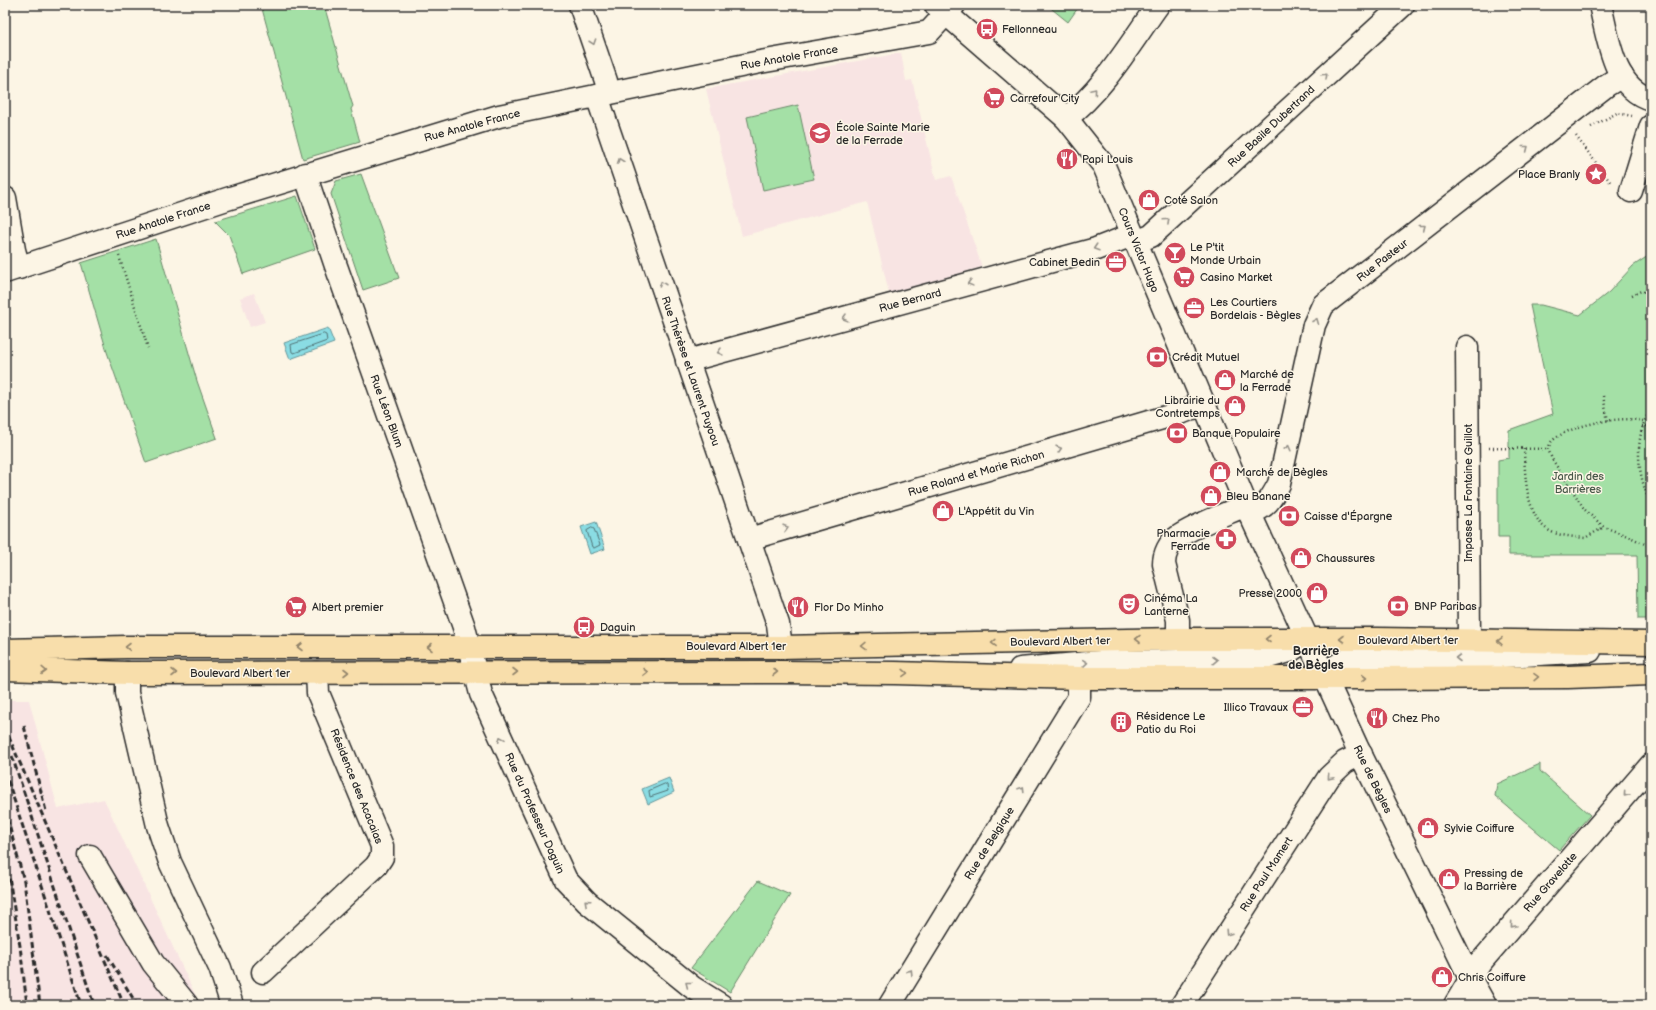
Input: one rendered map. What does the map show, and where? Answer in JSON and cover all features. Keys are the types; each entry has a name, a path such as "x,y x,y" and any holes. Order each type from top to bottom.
{"main road":[{"name":"Boulevard Albert 1er","path":"5,650 126,647 781,647 1178,639 1469,640 1651,643"},
{"name":"Boulevard Albert 1er","path":"5,669 127,673 781,672 963,674 1079,678 1553,677 1651,674"}],"street":[{"name":"Rue Thérèse et Laurent Puyoou","path":"580,5 606,81 603,95 688,361 778,624 781,647"},
{"path":"1066,118 1080,108 1104,79 1158,5"},
{"name":"Rue Basile Dubertrand","path":"1134,238 1151,236 1403,5"},
{"path":"1600,5 1616,64 1622,76 1634,91 1651,99"},
{"name":"Rue Anatole France","path":"12,270 305,174 499,116 760,62 929,32 945,8"},
{"name":"Cours Victor Hugo","path":"945,8 1066,118 1104,166 1203,404 1266,550"},
{"name":"Rue Pasteur","path":"1178,639 1178,620 1164,564 1167,550 1177,537 1248,509 1266,505 1279,484 1314,325 1323,305 1607,85 1622,76"},
{"path":"1631,191 1644,122"},
{"name":"Rue Léon Blum","path":"305,174 338,272 442,564 469,647"},
{"path":"5,198 14,250 12,270"},
{"name":"Rue Bernard","path":"688,361 1134,238"},
{"name":"Impasse La Fontaine Guillot","path":"1467,347 1469,640"},
{"name":"Rue Roland et Marie Richon","path":"749,539 1183,412 1203,404"},
{"name":"Rue de Bègles","path":"1266,550 1360,754 1471,980 1485,1005"},
{"path":"963,674 1100,662 1257,660 1290,651 1307,639"},
{"path":"439,672 452,667 469,647"},
{"path":"469,647 476,672"},
{"path":"1325,678 1331,669 1344,661 1364,659 1469,658 1651,647"},
{"name":"Rue du Professeur Daguin","path":"476,672 481,694 566,880 587,902 692,987 721,1005"},
{"path":"127,673 127,693 158,826 170,862 220,968 232,1005"},
{"name":"Résidence des Acacaias","path":"263,972 376,866 382,858 382,846 318,693 317,673"},
{"name":"Rue de Belgique","path":"890,1005 1079,697 1079,678"},
{"name":"Rue Paul Mamert","path":"1182,1005 1329,776 1345,762 1360,754"},
{"name":"Rue Gravelotte","path":"1455,1005 1480,963 1651,765"},
{"path":"90,856 153,963 187,1005"}],"path":[{"path":"1589,128 1617,113 1644,122"},
{"path":"1582,131 1575,135 1621,197 1631,191"},
{"path":"113,237 148,348"},
{"path":"1632,295 1641,291 1651,294"},
{"path":"1603,396 1608,421"},
{"path":"1651,409 1643,421 1639,442 1641,472 1651,504"},
{"path":"1643,421 1635,419 1608,421 1584,426 1551,441 1548,449 1552,459 1585,510 1604,527 1651,547"},
{"path":"1642,426 1651,426"},
{"path":"1509,448 1548,449"},
{"path":"1524,449 1525,473 1532,509 1536,518 1545,527 1553,532 1585,538 1604,527"}],"shaded area":[{"name":"École Sainte Marie de la Ferrade","path":"901,53 906,81 912,80 936,180 951,176 982,267 889,293 867,202 742,236 706,89"},
{"path":"254,293 265,322 250,327 240,298"},
{"path":"5,700 29,700 58,809 104,799 200,1005 5,1005"}],"green space":[{"path":"261,5 324,5 353,106 351,109 360,142 303,159"},
{"path":"1047,5 1080,5 1068,22"},
{"path":"798,105 814,179 763,190 747,117"},
{"path":"361,174 399,278 363,290 331,194 336,181"},
{"path":"297,196 315,249 243,274 229,235 215,221"},
{"path":"156,239 197,381 217,438 146,463 107,352 81,263"},
{"name":"Jardin des Barrières","path":"1651,254 1651,619 1638,619 1637,555 1509,555 1509,537 1498,537 1498,460 1509,458 1509,430 1553,414 1530,305 1541,305 1580,315 1609,292 1633,266"},
{"path":"1540,764 1540,771 1590,815 1559,850 1495,796 1497,784"},
{"path":"758,881 790,895 730,992 691,968"}],"water":[{"path":"328,328 334,343 290,359 284,343"},
{"path":"596,522 605,549 590,554 581,527"},
{"path":"669,778 674,792 648,804 642,789"}],"railway":[{"path":"24,726 46,811"},
{"path":"5,728 124,1005"},
{"path":"12,756 94,1005"},
{"path":"5,772 81,1005"},
{"path":"5,810 24,881 40,1005"},
{"path":"5,852 20,946 27,1005"},
{"path":"107,955 137,1005"}],"place":[{"name":"Fellonneau","path":"987,29"},
{"name":"Carrefour City","path":"994,98"},
{"name":"École Sainte Marie de la Ferrade","path":"820,133"},
{"name":"Papi Louis","path":"1067,159"},
{"name":"Place Branly","path":"1596,174"},
{"name":"Coté Salon","path":"1149,200"},
{"name":"Le P'tit Monde Urbain","path":"1175,253"},
{"name":"Cabinet Bedin","path":"1116,262"},
{"name":"Casino Market","path":"1184,277"},
{"name":"Les Courtiers Bordelais - Bègles","path":"1194,308"},
{"name":"Crédit Mutuel","path":"1157,357"},
{"name":"Marché de la Ferrade","path":"1225,380"},
{"name":"Librairie du Contretemps","path":"1235,406"},
{"name":"Banque Populaire","path":"1177,433"},
{"name":"Marché de Bègles","path":"1220,472"},
{"name":"Bleu Banane","path":"1211,496"},
{"name":"L'Appétit du Vin","path":"943,511"},
{"name":"Caisse d'Épargne","path":"1289,516"},
{"name":"Pharmacie Ferrade","path":"1226,539"},
{"name":"Chaussures","path":"1301,558"},
{"name":"Presse 2000","path":"1317,593"},
{"name":"Cinéma La Lanterne","path":"1129,604"},
{"name":"BNP Paribas","path":"1398,606"},
{"name":"Albert premier","path":"296,607"},
{"name":"Flor Do Minho","path":"798,607"},
{"name":"Daguin","path":"584,627"},
{"name":"Illico Travaux","path":"1303,707"},
{"name":"Chez Pho","path":"1377,718"},
{"name":"Résidence Le Patio du Roi","path":"1121,722"},
{"name":"Sylvie Coiffure","path":"1428,828"},
{"name":"Pressing de la Barrière","path":"1449,879"},
{"name":"Chris Coiffure","path":"1442,977"}],"district":[{"name":"Barrière de Bègles","path":"1316,658"}]}
